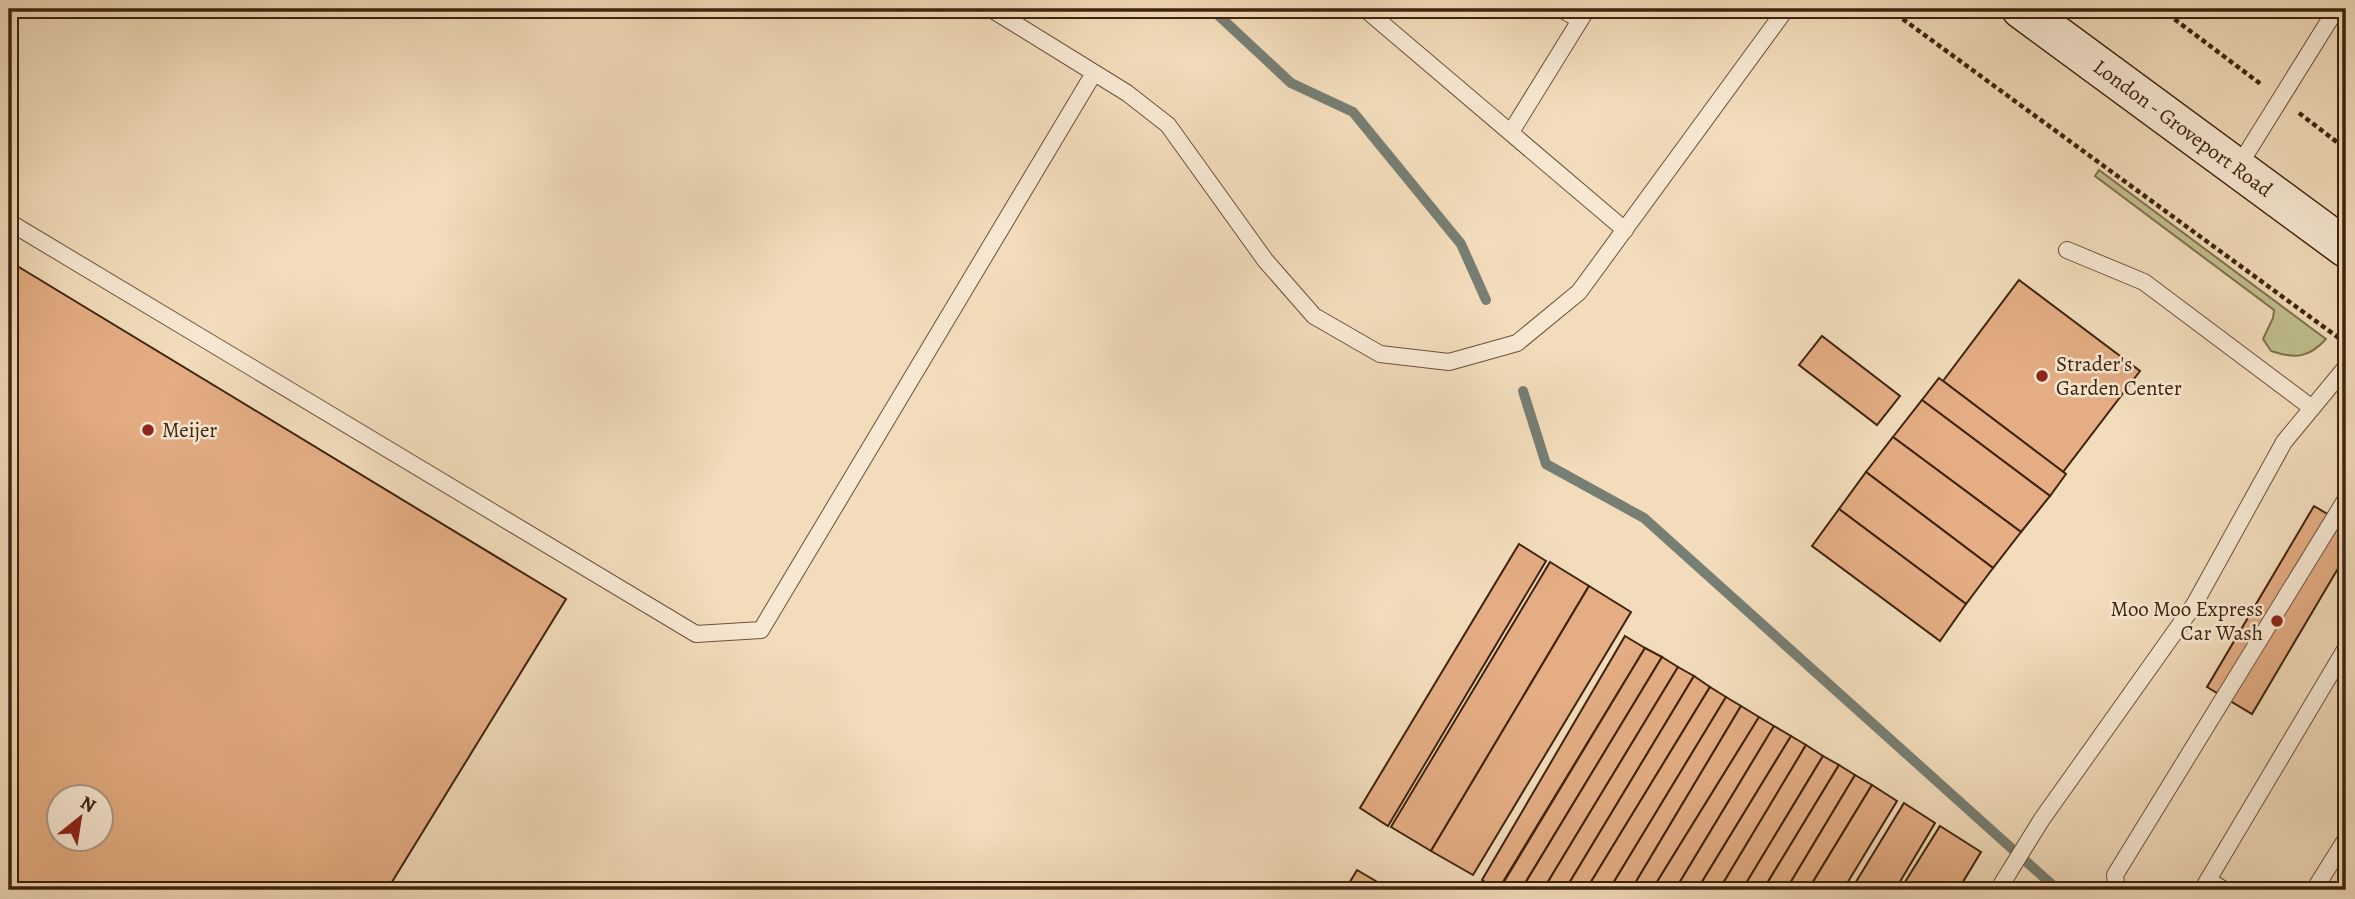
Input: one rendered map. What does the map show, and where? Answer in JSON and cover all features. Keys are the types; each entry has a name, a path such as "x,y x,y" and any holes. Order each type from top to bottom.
{"main road":[{"name":"London - Groveport Road","path":"2021,9 2346,248"}],"lane":[{"path":"991,9 1126,93 1168,125 1265,260 1314,316 1380,354 1449,362 1517,343 1579,292 1787,9"},
{"path":"1366,9 1625,230"},
{"path":"1511,132 1583,14 1561,9"},
{"path":"2238,167 2332,16 2332,9"},
{"path":"9,222 696,634 761,629 1094,73"},
{"path":"2067,250 2144,282 2312,408"},
{"path":"1998,890 2194,605 2284,442 2346,366"},
{"path":"2117,890 2115,875 2346,499"},
{"path":"2224,890 2205,885 2346,648"},
{"path":"2315,890 2346,839"}],"path":[{"path":"1889,9 2346,344"},
{"path":"2161,9 2346,149"}],"shaded area":[{"path":"2099,170 2326,339 2314,350 2301,355 2271,351 2263,339 2274,310 2095,176"}],"building":[{"name":"Meijer","path":"9,261 566,599 387,890 9,890"},
{"name":"Strader's Garden Center","path":"2019,280 2140,371 2063,472 1943,381"},
{"path":"1822,336 1900,396 1877,425 1799,365"},
{"path":"1939,378 2066,474 2050,496 1922,400"},
{"path":"1922,400 2050,496 2021,532 1893,437"},
{"path":"1893,437 2021,532 1993,568 1866,472"},
{"path":"1866,472 1993,568 1966,604 1839,509"},
{"name":"Moo Moo Express Car Wash","path":"2314,506 2346,525 2346,555 2252,714 2207,687"},
{"path":"1839,509 1966,604 1940,641 1812,546"},
{"path":"1519,544 1546,561 1388,826 1360,808"},
{"path":"1550,562 1589,586 1431,851 1391,827"},
{"path":"1589,586 1631,612 1473,875 1431,851"},
{"path":"1625,636 1645,648 1498,890 1482,880"},
{"path":"1645,648 1662,657 1521,890 1499,890"},
{"path":"1662,657 1678,667 1543,890 1521,890"},
{"path":"1678,667 1694,676 1565,890 1543,890"},
{"path":"1694,676 1710,687 1586,890 1565,890"},
{"path":"1710,687 1726,697 1609,890 1586,890"},
{"path":"1726,697 1741,706 1631,890 1609,890"},
{"path":"1741,706 1759,717 1652,890 1631,890"},
{"path":"1759,717 1774,726 1675,890 1652,890"},
{"path":"1774,726 1791,736 1697,890 1675,890"},
{"path":"1791,736 1806,745 1719,890 1697,890"},
{"path":"1806,745 1823,756 1742,890 1719,890"},
{"path":"1823,756 1839,765 1763,890 1742,890"},
{"path":"1839,765 1855,775 1786,890 1763,890"},
{"path":"1855,775 1872,785 1808,890 1786,890"},
{"path":"1872,785 1897,801 1843,890 1808,890"},
{"path":"1904,803 1935,823 1895,890 1851,890"},
{"path":"1940,826 1981,852 1958,890 1900,890"},
{"path":"1357,870 1391,890 1345,890"}],"waterway":[{"path":"1208,9 1217,14 1291,83 1353,112 1461,244 1486,300"},
{"path":"1523,391 1546,464 1644,518 2058,890"}],"place":[{"name":"Strader's Garden Center","path":"2042,376"},
{"name":"Meijer","path":"148,430"},
{"name":"Moo Moo Express Car Wash","path":"2277,621"}]}
